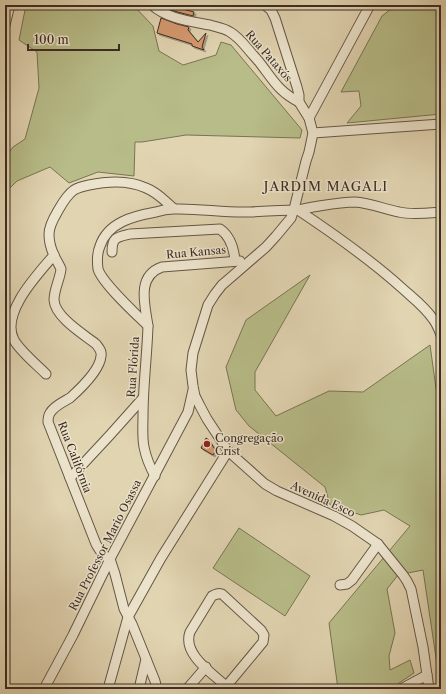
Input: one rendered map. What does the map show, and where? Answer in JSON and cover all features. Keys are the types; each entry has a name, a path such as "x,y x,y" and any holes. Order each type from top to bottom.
{"street":[{"path":"5,25 10,5"},
{"name":"Rua Pataxós","path":"152,5 157,10 181,20 220,28 230,32 239,38 252,53 275,84 290,97 299,102"},
{"path":"194,390 191,370 193,353 208,306 222,285 266,247 291,218 296,209 313,133 309,118 299,102 297,87 275,18 271,10 265,5"},
{"path":"309,118 370,5"},
{"path":"313,133 441,124"},
{"path":"46,374 15,341 11,333 12,314 26,288 54,255 50,242 50,228 55,216 70,193 76,189 101,182 132,183 146,188 158,195 173,208"},
{"name":"Rua Flórida","path":"155,476 147,457 143,436 143,398 148,326 108,285 102,277 97,262 98,252 102,241 113,227 147,213 173,208 232,212 296,209 353,202 366,203 400,212 441,212"},
{"path":"296,209 340,238 392,278 434,319 441,335"},
{"path":"112,252 112,244 119,236 130,234 220,229 224,232 232,244 235,261"},
{"name":"Rua Califórnia","path":"54,255 61,269 54,299 56,307 60,314 96,344 101,355 95,370 85,384 70,397 52,409 48,416 48,422 99,551 105,557 110,559"},
{"name":"Rua Kansas","path":"148,326 144,288 152,272 162,267 251,260"},
{"name":"Avenida Esco","path":"194,390 207,420 228,451 259,479 271,488 334,516 352,526 378,544 403,575 410,589 424,647 429,689"},
{"name":"Rua Professor Mario Osassa","path":"44,689 73,635 110,559 188,412 194,390"},
{"path":"70,478 143,398"},
{"path":"188,412 200,406"},
{"path":"108,689 128,617 161,558 228,451"},
{"path":"340,585 347,584 352,580 378,544"},
{"path":"110,559 116,574 122,603 132,624 157,689"},
{"path":"215,594 222,594 261,630 264,635 263,642 225,688 206,668 192,652 188,642 188,637 212,596 215,594"},
{"path":"140,689 146,659"},
{"path":"187,689 206,668"},
{"path":"401,689 428,675"}],"green space":[{"path":"26,5 133,5 153,26 159,51 183,65 216,55 221,42 231,45 302,130 300,138 186,135 135,142 134,176 98,172 69,183 50,167 17,181 5,193 5,158 13,147 25,139 39,88 37,52 19,40"},
{"path":"396,5 441,5 441,114 347,123 361,106 359,91 341,92 382,16"},
{"path":"310,275 255,372 255,390 276,416 329,391 363,392 430,345 441,424 441,680 439,678 423,570 398,575 387,589 395,633 389,656 390,670 410,660 414,673 390,689 338,689 329,623 410,526 384,510 361,515 330,505 325,487 249,426 236,410 226,367 246,320"},
{"path":"239,528 310,576 285,616 213,568"}],"building":[{"path":"165,5 194,12 193,16 174,11 165,7"},
{"path":"161,18 189,27 188,30 198,42 206,33 202,47 204,50 192,46 192,44 157,33"},
{"name":"Congregação Crist","path":"206,438 216,451 213,455 201,448"}],"place":[{"name":"Congregação Crist","path":"207,444"}],"district":[{"name":"JARDIM MAGALI","path":"326,186"}]}
